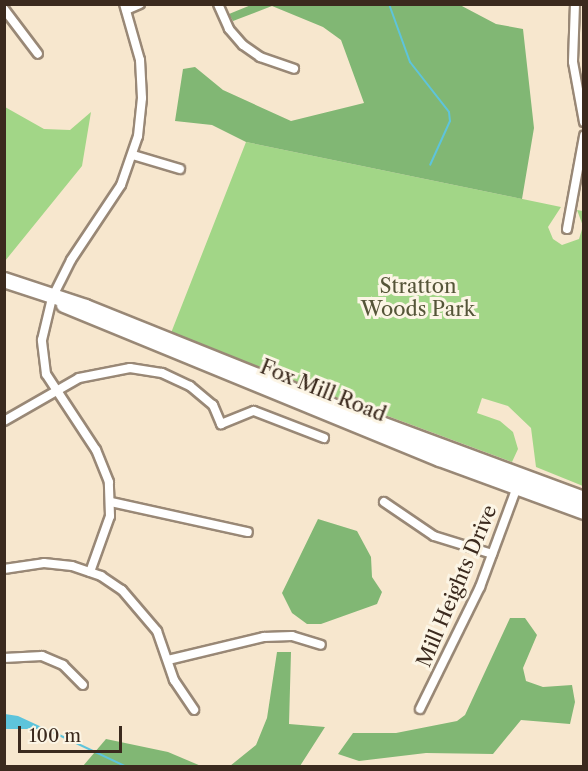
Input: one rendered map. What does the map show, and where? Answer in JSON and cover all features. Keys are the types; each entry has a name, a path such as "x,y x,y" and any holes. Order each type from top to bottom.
{"main road":[{"name":"Fox Mill Road","path":"4,280 52,298 105,326 519,481 584,512"},
{"name":"Fox Mill Road","path":"519,481 584,499"}],"street":[{"path":"90,573 106,531 111,502 100,458 46,374 42,349 52,298 76,253 110,204 133,156 141,119 142,81 137,43 125,7 140,4"},
{"path":"218,4 229,29 243,45 260,57 294,69"},
{"path":"575,4 573,62 584,122"},
{"path":"4,9 38,54"},
{"path":"567,228 584,136"},
{"path":"133,156 180,170"},
{"path":"4,421 55,390 101,371 130,368 162,373 206,398 213,405 221,424 254,411 324,438"},
{"name":"Mill Heights Drive","path":"420,709 465,619 519,481"},
{"path":"111,502 248,532"},
{"path":"384,502 434,536 492,554"},
{"path":"4,568 44,563 90,573 112,582 140,606 157,631 181,693 194,710"},
{"path":"168,660 264,637 292,636 321,645"},
{"path":"4,658 42,656 63,665 83,685"}],"green space":[{"path":"251,5 460,5 496,24 523,29 534,128 522,199 246,142 212,125 175,121 183,69 195,67 223,90 291,121 364,103 341,40 323,27 272,6 233,21 229,14"},
{"path":"5,107 44,129 70,130 91,112 82,166 5,261"},
{"name":"Stratton Woods Park","path":"246,142 561,207 548,227 553,239 562,245 579,239 583,226 583,486 536,467 531,428 508,406 482,398 477,413 500,421 513,432 518,449 512,462 366,408 367,403 346,401 171,333"},
{"path":"577,210 583,211 583,226"},
{"path":"318,519 357,531 371,557 372,577 382,592 377,604 321,624 307,624 292,613 282,593"},
{"path":"510,618 525,618 537,635 523,668 526,681 543,687 572,685 575,702 570,724 521,720 493,754 426,753 359,761 338,754 353,733 396,733 457,721 465,715"},
{"path":"277,652 291,652 289,724 325,727 300,766 230,766 256,745 267,718"},
{"path":"106,739 168,752 201,766 83,766"}],"water":[{"path":"5,714 18,716 59,735 37,729 5,729"}],"waterway":[{"path":"389,4 410,62 449,112 450,121 430,165"},
{"path":"59,735 125,766"}]}
